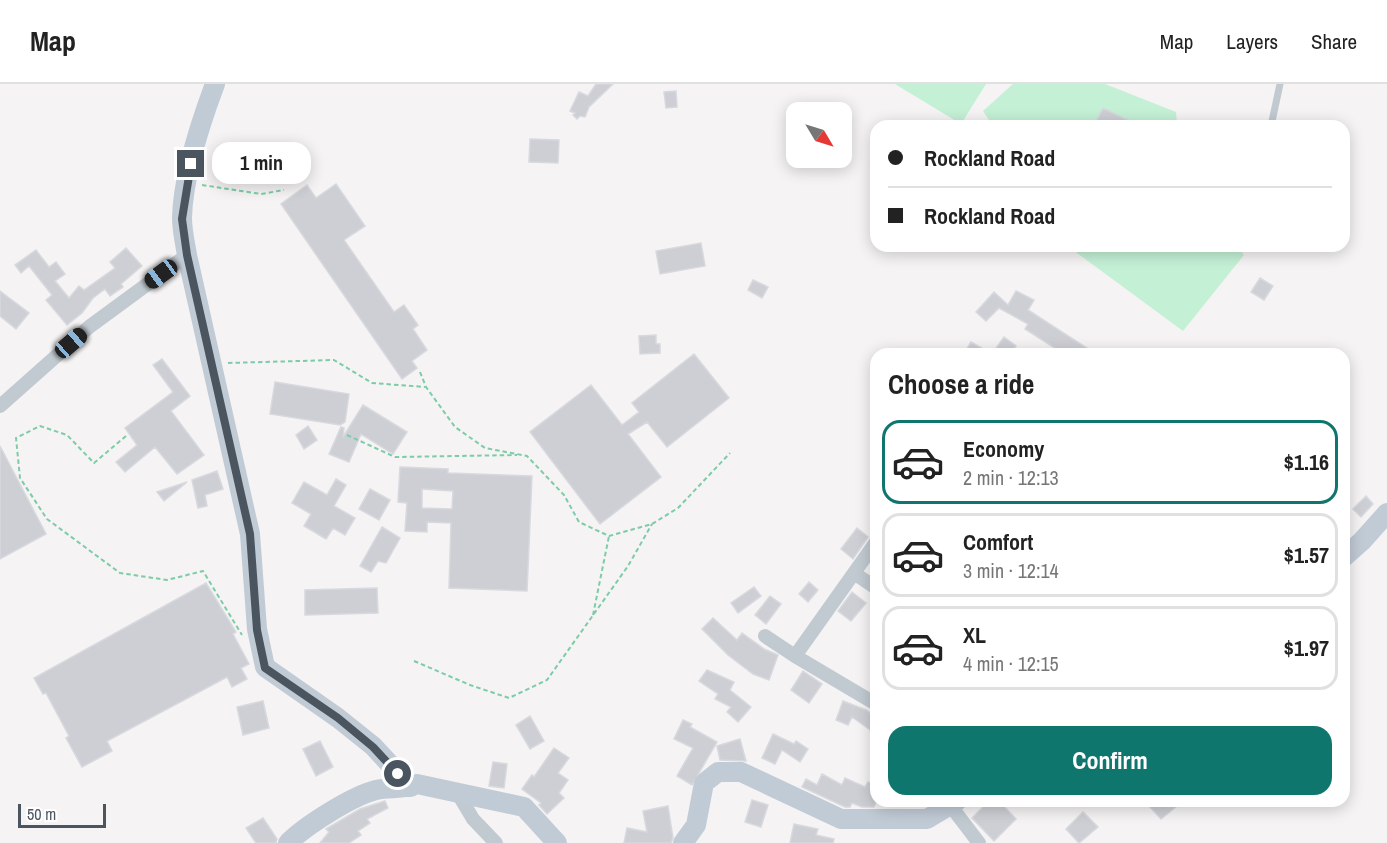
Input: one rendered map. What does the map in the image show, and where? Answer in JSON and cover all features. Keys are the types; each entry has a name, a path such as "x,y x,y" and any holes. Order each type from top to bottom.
{"street":[{"path":"215,84 200,126 187,183 182,219 187,255 210,363 224,413 250,534 257,630 265,668 338,718 364,739 411,787"},
{"path":"0,406 89,327 187,255"},
{"path":"1350,550 1387,513"},
{"path":"795,656 870,550"},
{"path":"854,573 870,584"},
{"path":"765,636 870,700"},
{"path":"683,843 696,825 704,783 718,772 741,772 841,819 927,819 946,807"},
{"path":"288,843 299,832 338,807 375,790 411,787 417,784 524,807 557,843"},
{"path":"457,792 473,819 496,843"},
{"path":"956,807 979,843"}],"lane":[{"path":"1271,120 1280,84"}],"path":[{"path":"187,183 261,194 284,190"},
{"path":"210,363 291,363 334,360 372,383 426,387"},
{"path":"420,372 426,387 455,427 485,448 527,456 564,495 579,522 609,536 652,524 678,508 730,453"},
{"path":"126,436 94,463 67,435 40,426 16,438 21,478 47,519 120,573 167,580 202,571 241,632 245,643"},
{"path":"347,435 395,457 523,455"},
{"path":"414,661 470,685 509,698 547,680 628,566 652,524"},
{"path":"593,618 609,536"}],"green space":[{"path":"895,84 986,84 964,120 954,120"},
{"path":"1013,84 1105,84 1176,112 1177,120 989,120 983,111"},
{"path":"1242,252 1244,255 1183,331 1077,253"}],"building":[{"path":"596,84 613,84 589,107 585,117 580,116 577,119 573,115 575,113 570,111 579,92 588,96"},
{"path":"676,91 677,107 666,108 664,92"},
{"path":"1103,108 1128,120 1097,120"},
{"path":"530,139 559,140 558,163 529,162"},
{"path":"336,184 365,226 344,240 394,312 404,305 418,325 413,329 427,350 412,361 417,368 402,379 281,204 307,185 316,198"},
{"path":"701,243 705,266 660,274 656,251"},
{"path":"126,248 142,266 121,284 123,287 110,296 105,289 93,298 82,313 67,325 46,300 52,295 29,266 21,273 15,265 36,250 49,267 56,262 65,274 55,281 69,298 79,286 84,290 115,268 110,262"},
{"path":"1260,278 1273,286 1264,300 1251,292"},
{"path":"753,280 768,287 762,298 748,290"},
{"path":"0,291 29,313 16,329 0,316"},
{"path":"1016,291 1034,300 1028,310 1087,348 1055,348 1025,329 1028,324 999,308 986,321 976,312 994,292 1008,305"},
{"path":"656,335 656,344 660,344 660,353 640,354 639,336"},
{"path":"1004,337 1016,346 1014,348 996,348"},
{"path":"971,342 982,348 968,348"},
{"path":"694,354 729,398 667,447 647,422 628,434 661,477 600,524 530,432 591,385 622,425 639,412 632,403"},
{"path":"162,359 190,396 171,411 204,455 177,474 155,447 125,472 116,462 137,445 125,428 173,392 153,365"},
{"path":"275,382 349,394 345,422 340,425 270,414"},
{"path":"363,405 407,432 393,454 361,434 349,462 329,454 341,427 344,428 343,437"},
{"path":"308,426 317,440 304,449 296,435"},
{"path":"0,446 46,534 0,559"},
{"path":"400,467 448,469 448,473 532,476 527,591 449,588 451,523 427,522 427,532 405,531 407,503 398,502","holes":["422,489 453,491 452,509 422,508"]},
{"path":"217,471 223,489 205,495 207,506 198,508 192,480"},
{"path":"336,479 346,485 334,506 355,518 345,535 333,528 326,539 304,526 311,514 292,503 304,482 327,495"},
{"path":"187,482 164,501 157,492"},
{"path":"370,489 390,500 379,520 359,509"},
{"path":"1366,496 1373,504 1361,517 1353,509"},
{"path":"382,527 400,538 386,563 378,561 371,572 360,566"},
{"path":"857,528 868,537 853,559 841,549"},
{"path":"809,582 818,590 808,602 799,594"},
{"path":"206,583 236,632 233,634 249,664 241,668 247,679 232,687 227,677 107,741 112,751 82,767 66,738 69,736 46,693 43,694 34,678"},
{"path":"754,587 761,596 738,613 731,603"},
{"path":"377,588 378,613 305,615 305,590"},
{"path":"852,592 866,603 851,621 838,611"},
{"path":"770,596 781,604 766,624 755,615"},
{"path":"713,618 737,640 742,633 764,649 778,655 769,680 753,674 728,655 702,629"},
{"path":"707,670 734,682 730,690 751,707 738,722 727,712 731,707 715,699 718,694 699,681"},
{"path":"803,671 822,684 809,703 791,690"},
{"path":"263,701 269,728 243,735 237,707"},
{"path":"843,701 870,713 870,730 852,717 848,725 836,720"},
{"path":"530,716 544,741 530,749 516,725"},
{"path":"683,720 692,724 690,727 717,742 692,785 677,776 693,748 674,739"},
{"path":"773,734 794,744 796,741 808,749 800,762 782,750 775,764 762,758"},
{"path":"740,739 746,761 720,760 717,746"},
{"path":"320,741 333,767 316,776 303,749"},
{"path":"554,748 569,758 558,773 568,780 559,793 564,798 547,814 539,805 541,803 522,789 532,775 534,777"},
{"path":"493,762 507,764 504,788 489,786"},
{"path":"822,774 842,785 845,778 865,787 868,782 870,783 870,807 852,803 850,807 845,807 802,787 806,779 817,785"},
{"path":"752,800 768,805 761,827 745,822"},
{"path":"385,801 388,808 367,819 370,823 358,831 361,835 349,843 320,843 329,832 326,829 360,809"},
{"path":"668,806 673,838 671,843 624,843 627,828 647,832 643,811"},
{"path":"983,807 1005,807 1016,819 994,841 972,818"},
{"path":"1150,807 1176,807 1161,819"},
{"path":"1083,812 1098,827 1079,843 1066,829"},
{"path":"263,818 277,839 276,843 256,843 246,828"},
{"path":"794,824 818,829 816,835 834,839 833,843 790,843"}],"route":[{"path":"191,164 182,219 187,255 250,534 257,630 265,668 338,718 373,747 398,774"}]}
